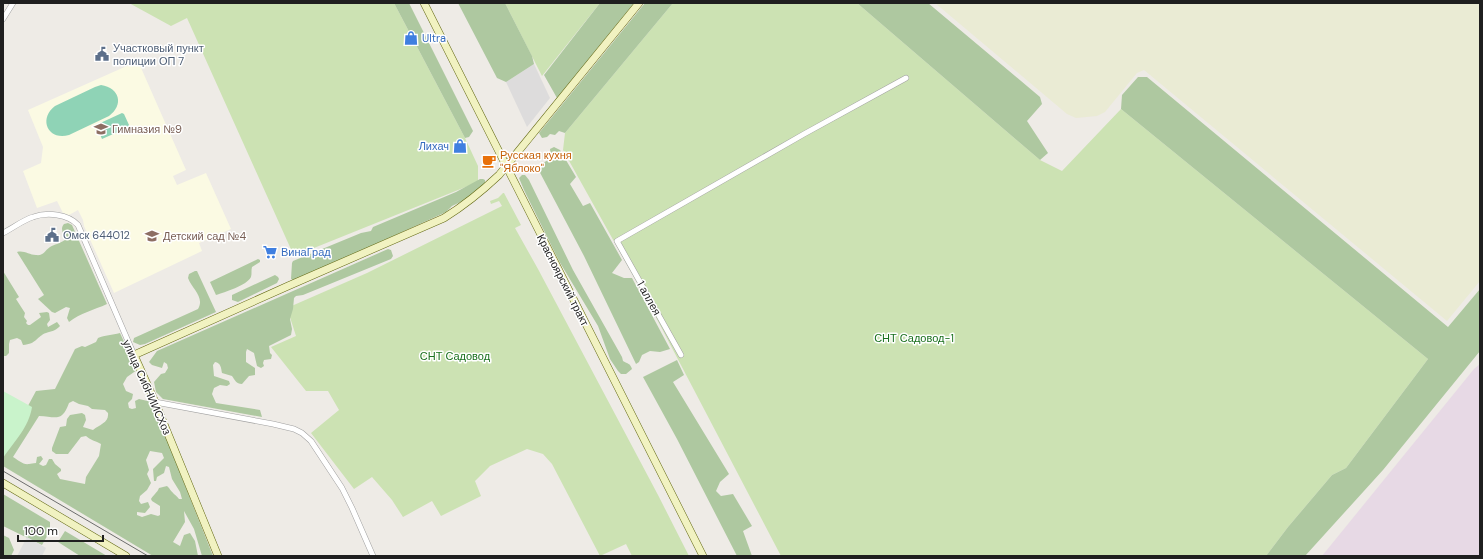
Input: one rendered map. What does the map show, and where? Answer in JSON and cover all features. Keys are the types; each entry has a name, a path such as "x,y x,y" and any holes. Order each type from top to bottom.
{"main road":[{"name":"Красноярский тракт","path":"424,3 703,556"},
{"path":"134,355 444,218 477,196 506,166 639,3"},
{"name":"улица СибНИИСХоз","path":"134,355 155,402 218,556"},
{"path":"3,483 126,556"}],"street":[{"path":"3,19 13,3"},
{"name":"1 аллея","path":"681,355 618,241 804,134 906,78"},
{"name":"улица СибНИИСХоз","path":"3,233 35,216 63,216 73,220 78,225 134,355"},
{"path":"155,402 273,424 294,429 302,433 311,441 342,488 373,556"}],"shaded area":[{"path":"935,3 1480,3 1480,281 1447,321 1144,70 1137,73 1105,112 1097,116 1076,118 1067,114"},
{"name":"Гимназия №9","path":"138,61 186,170 173,176 177,185 206,173 231,229 199,243 202,251 114,293 78,210 69,215 63,213 57,201 37,208 23,171 41,163 43,147 28,110"},
{"path":"534,64 550,98 527,127 506,82"},
{"path":"1480,364 1480,556 1322,556 1474,369"},
{"path":"27,537 46,548 42,556 17,556"}],"green space":[{"path":"129,3 394,3 465,138 478,166 478,182 294,256 187,18 171,26"},
{"path":"394,3 409,3 473,131 469,137 465,138"},
{"path":"458,3 505,3 532,56 534,64 506,82 497,78"},
{"path":"505,3 600,3 542,76"},
{"path":"600,3 634,3 557,98 544,75"},
{"path":"645,3 673,3 565,133 559,131 555,135 550,134 547,137 542,138 539,133"},
{"name":"СНТ Садовод-1","path":"673,3 857,3 1040,160 1062,171 1121,109 1428,359 1346,468 1332,475 1288,527 1266,556 781,556 650,306 563,150 565,133"},
{"path":"857,3 928,3 1040,97 1042,104 1027,121 1048,153 1040,160"},
{"path":"1138,77 1147,77 1448,327 1480,289 1480,351 1383,470 1305,556 1266,556 1288,527 1332,475 1346,468 1428,359 1121,109 1122,95"},
{"path":"101,85 116,93 118,102 114,112 109,116 69,135 56,135 51,132 46,122 50,111 55,106"},
{"path":"122,113 124,114 129,127 102,139 96,125"},
{"path":"554,147 560,150 576,177 570,184 583,206 590,203 622,260 612,273 624,278 632,278 670,349 660,352 650,351 642,355 639,362 636,364 584,256 537,167 551,158 550,149"},
{"path":"522,175 525,175 529,180 573,270 623,361 631,367 632,369 626,374 621,374 610,359 598,326 559,261 524,190 519,178"},
{"path":"480,179 485,180 485,185 469,198 452,206 446,212 295,281 291,279 293,261 361,233 371,231 373,227 456,192"},
{"name":"СНТ Садовод","path":"503,193 521,225 515,228 658,495 689,556 632,556 626,544 600,556 552,464 543,454 527,449 490,466 475,481 481,496 441,516 432,501 403,517 392,500 372,477 354,489 311,433 339,410 328,391 306,391 271,347 296,336 287,308 367,273 502,206 499,201 491,204 490,201 498,198"},
{"path":"68,223 72,225 107,304 82,314 69,322 67,318 70,308 66,307 55,313 38,299 44,295 17,252 36,255 42,254 50,247 65,240 62,228 64,224"},
{"path":"388,249 391,250 393,256 391,259 303,295 296,296 294,298 290,319 292,329 291,335 269,346 270,353 272,355 271,359 264,360 264,366 261,368 257,366 254,353 247,349 246,362 255,368 255,375 249,376 242,384 237,383 232,376 222,373 220,365 215,362 213,365 214,376 229,381 230,384 227,386 220,385 214,388 212,394 216,403 260,410 262,417 163,399 156,392 154,382 161,374 165,373 168,368 167,364 164,362 162,368 152,365 149,362 157,351"},
{"path":"258,259 260,262 252,267 251,277 245,283 216,295 210,282"},
{"path":"3,271 19,297 16,299 25,313 24,317 28,325 41,317 39,313 47,312 49,313 50,320 47,324 48,327 57,322 60,326 55,330 43,334 34,342 28,344 23,345 21,340 17,338 10,340 9,353 6,356 3,356"},
{"path":"197,271 216,312 145,344 140,345 133,342 134,338 198,309 200,305 199,297 188,278 189,274"},
{"path":"275,275 279,279 277,283 238,302 232,300 232,295"},
{"path":"120,333 137,370 127,377 123,384 126,391 133,394 132,399 128,403 129,408 136,408 135,401 139,399 152,402 213,556 202,556 194,529 184,511 185,522 173,542 180,546 184,535 190,533 195,541 198,556 153,556 3,466 3,452 36,391 55,389 75,349 82,346 85,347 96,342 98,338","holes":["73,401 88,406 92,409 105,410 108,413 106,421 93,430 83,427 86,420 85,415 82,413 70,415 67,419 66,426 60,427 52,448 52,451 56,454 68,454 81,437 86,436 89,439 101,444 99,456 86,477 85,484 60,479 57,474 61,471 61,469 52,459 49,459 46,465 43,466 39,464 43,459 41,456 37,457 36,463 27,464 13,457 39,416 61,416 69,403","150,451 162,453 164,458 153,469 154,481 156,481 157,477 164,473 166,466 169,467 172,479 180,492 182,499 179,499 167,486 159,488 151,499 160,506 160,515 158,516 151,514 142,517 137,515 137,512 145,513 150,507 148,502 141,504 139,501 140,496 147,490 151,483 147,474 149,470 146,460"]},
{"path":"677,360 684,375 673,382 729,474 720,482 716,491 721,496 733,494 752,526 743,531 752,556 737,556 677,439 643,377"},
{"path":"3,391 32,407 28,421 3,458"},
{"path":"3,494 50,522 50,531 42,545 3,526"},
{"path":"65,531 107,556 80,556 58,542"},
{"path":"3,535 9,538 14,550 11,556 3,556"}],"tram line":[{"path":"3,471 148,556"}],"place":[{"name":"Ultra","path":"411,38"},
{"name":"Участковый пункт полиции ОП 7","path":"102,54"},
{"name":"Гимназия №9","path":"101,129"},
{"name":"Лихач","path":"460,146"},
{"name":"Русская кухня \"Яблоко\"","path":"489,161"},
{"name":"Омск 644012","path":"52,235"},
{"name":"Детский сад №4","path":"152,236"},
{"name":"ВинаГрад","path":"270,252"}]}
